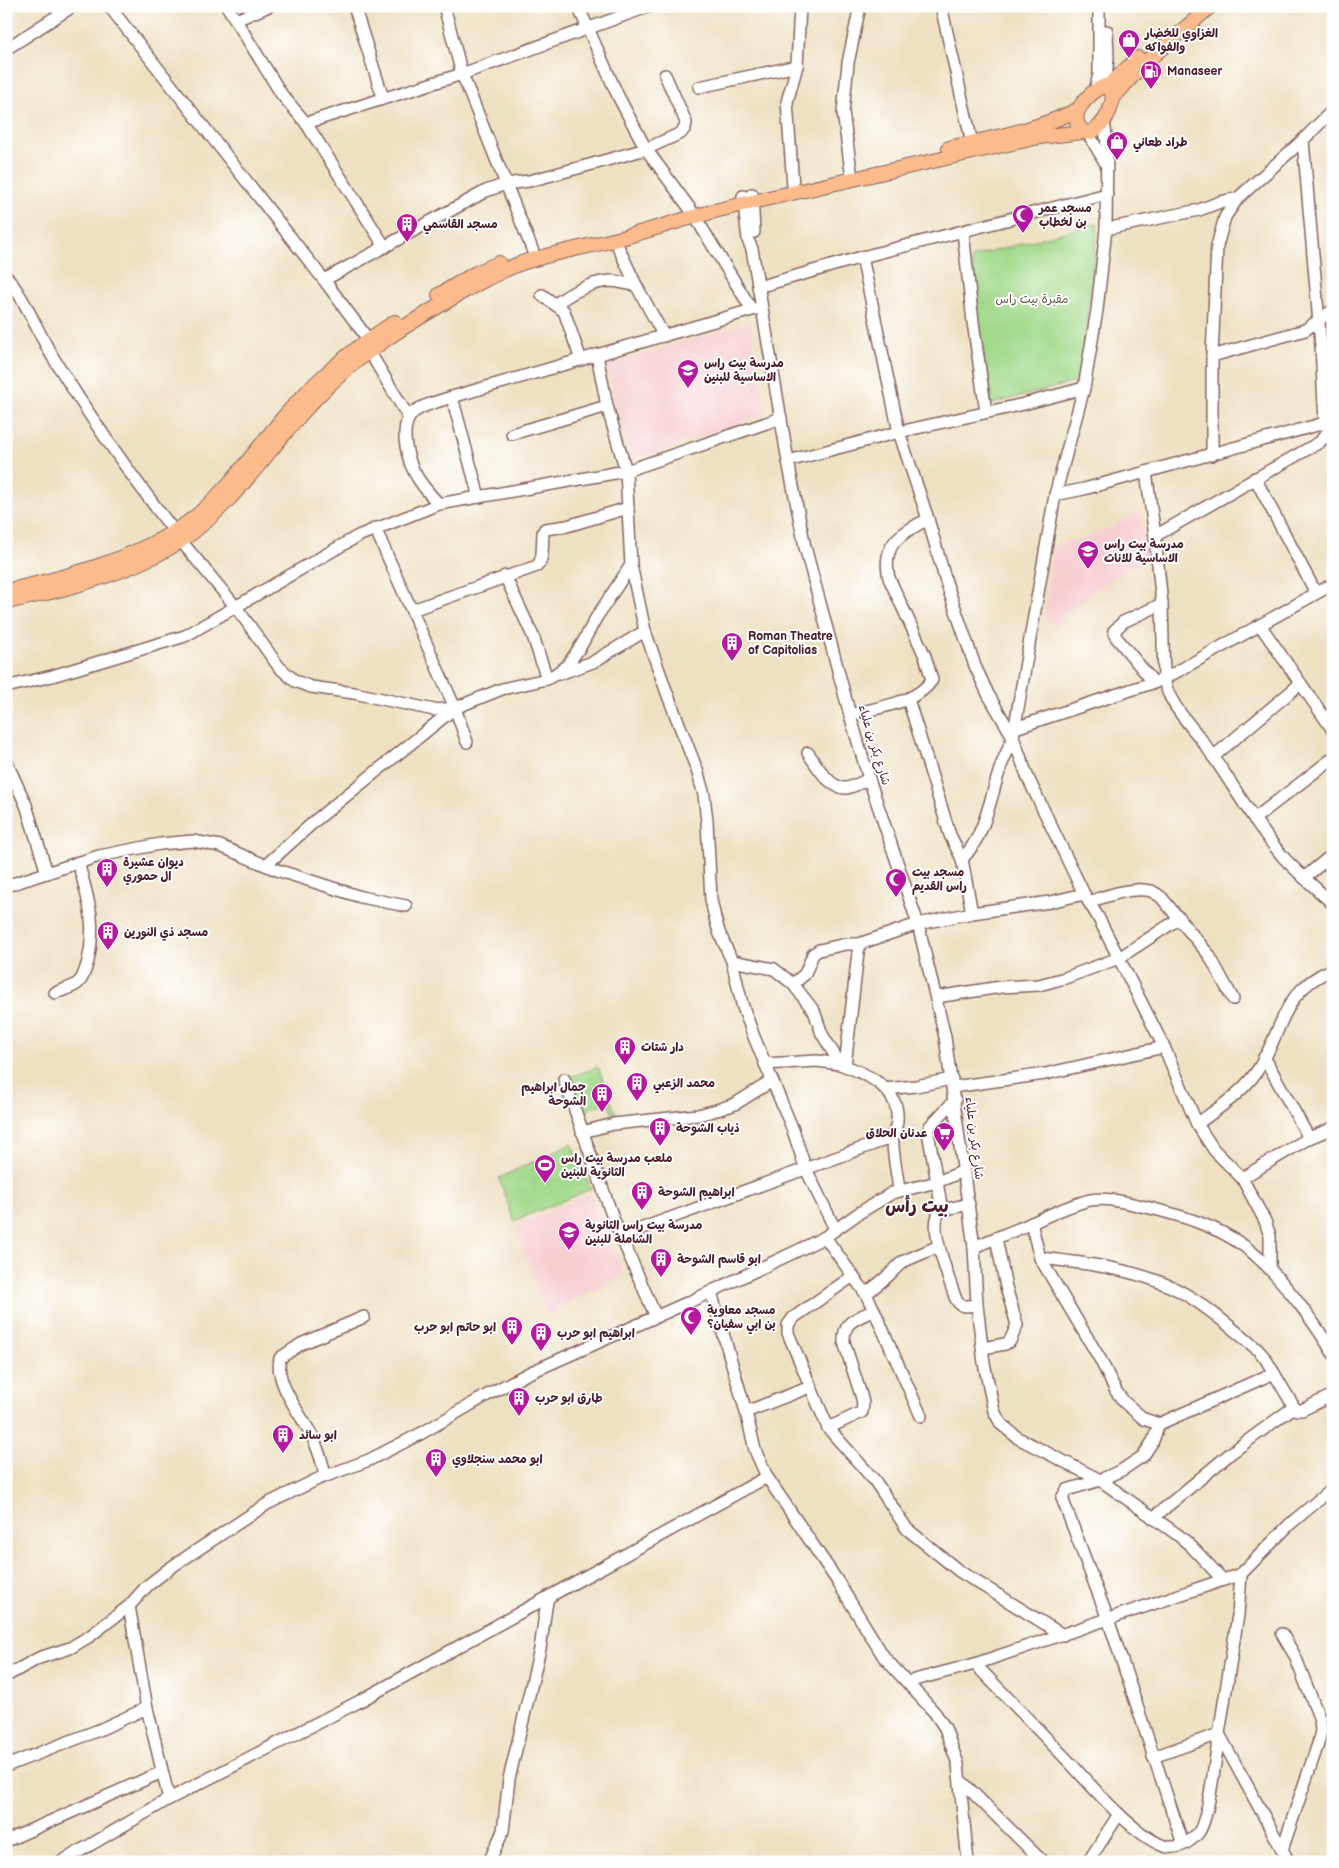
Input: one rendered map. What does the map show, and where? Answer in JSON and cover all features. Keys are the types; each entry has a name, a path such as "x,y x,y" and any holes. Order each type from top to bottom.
{"main road":[{"path":"748,199 1040,137 1093,132 1104,120 1105,90 1127,67 1200,6"},
{"path":"535,255 793,186 1056,121 1077,110 1142,65 1211,6"},
{"path":"1077,110 1075,115 1077,124 1086,132"},
{"path":"6,602 69,586 110,573 155,555 178,536 215,498 308,390 345,357 368,345 476,273 519,254 535,255 615,240 693,213"},
{"path":"6,591 74,574 178,536"}],"street":[{"path":"6,49 73,6"},
{"path":"109,6 324,280 368,345 409,418"},
{"path":"227,6 282,95 306,123 385,247"},
{"path":"236,20 269,6"},
{"path":"354,6 383,98"},
{"path":"444,6 462,74 535,255"},
{"path":"439,504 419,480 409,460 405,435 409,418 414,412 452,397 757,308 693,213 646,149 618,96 578,6"},
{"path":"306,123 462,74 589,30 650,6"},
{"path":"793,186 787,102 797,66 800,6"},
{"path":"851,172 844,112 848,63 860,6"},
{"path":"941,6 972,143"},
{"path":"1099,6 1099,74 1105,90"},
{"path":"1105,90 1108,58 1106,6"},
{"path":"699,87 797,66"},
{"path":"324,280 486,191 506,184 538,179 646,149 681,133 685,128 686,122 684,114 664,75"},
{"path":"1212,455 1212,356 1217,246 1225,216 1238,198 1303,140 1333,110"},
{"path":"962,859 971,849 985,818 1001,766 1014,733 1055,495 1084,388 1097,310 1106,229 1107,146 1104,120"},
{"path":"1086,132 1106,165"},
{"path":"1155,536 1320,442 1330,423 1318,321 1303,140"},
{"path":"758,287 862,257 1107,194"},
{"path":"1106,229 1199,210 1238,198"},
{"name":"شارع بكر بن علياء","path":"748,199 748,240 752,249 758,287 757,308 806,547 850,715 869,779 918,924 945,1038 974,1247 977,1305 984,1363 994,1412 1001,1424 1018,1438 1100,1480 1154,1518 1190,1545 1223,1580"},
{"path":"1199,210 1225,216"},
{"path":"963,232 986,412"},
{"path":"615,240 636,285 664,336"},
{"path":"862,257 899,432 928,519 946,582 976,666 988,694 1014,733 1028,778 1086,898 1119,958 1164,1048 1197,1124 1214,1150 1242,1178 1265,1220 1270,1236 1270,1269"},
{"path":"6,276 17,291 46,346 136,482 236,608 279,667 289,677 299,684 434,710 456,708"},
{"path":"556,304 566,296 598,283 612,281 636,285"},
{"path":"542,295 564,311 582,360"},
{"path":"1212,356 1293,334 1310,327 1333,310"},
{"path":"597,355 607,406 626,471 631,565 645,631 666,693 697,770 704,795 712,900 719,932 732,961 742,1004 765,1064 793,1130 806,1167 835,1229"},
{"path":"788,461 899,432 1024,404 1084,388"},
{"path":"452,397 479,497"},
{"path":"512,434 607,406"},
{"path":"6,686 52,676 166,643 201,628 302,567 375,528 439,504 626,471 781,418"},
{"path":"1055,495 1084,489 1330,423"},
{"path":"1146,472 1162,604 1159,681"},
{"path":"1256,478 1316,593"},
{"path":"412,610 537,566 540,562 545,529 567,526 628,508"},
{"path":"850,715 908,699 927,688 932,680 925,656 894,589 886,565 888,553 896,539 928,519"},
{"path":"375,528 456,708 467,742"},
{"path":"551,677 567,666 631,565"},
{"path":"505,576 551,677"},
{"path":"1014,733 1159,681 1333,584"},
{"path":"1162,604 1123,622 1114,632 1116,637 1159,681 1169,694 1179,711 1214,757 1254,819 1286,860 1333,904"},
{"path":"1260,625 1333,730"},
{"path":"266,865 316,820 456,708 502,689 551,677 593,662 645,631"},
{"path":"1214,757 1300,684"},
{"path":"908,699 950,835 962,859 972,913"},
{"path":"808,753 831,782 837,786 847,788 869,779"},
{"path":"1254,819 1333,758"},
{"path":"6,761 26,805 46,873"},
{"path":"6,886 78,862 160,844 193,841 220,846 266,865 361,897 406,906"},
{"path":"1304,878 1333,854"},
{"path":"54,993 80,982 86,969 90,952 92,920 78,862"},
{"path":"793,984 805,974 812,957 817,951 840,945 859,944 918,924 972,913 1137,890 1152,891 1161,897 1180,918 1209,955 1233,999"},
{"path":"936,997 1001,987 1039,985 1119,958 1180,918"},
{"path":"842,1065 859,944"},
{"path":"732,961 774,969 793,984 812,1006 822,1034 842,1065"},
{"path":"1197,1124 1244,1088 1258,1070 1291,1002 1307,982 1333,969"},
{"path":"885,1089 1036,1075 1164,1048"},
{"path":"1264,1056 1309,1138"},
{"path":"765,1064 817,1061 842,1065 859,1071 885,1089 891,1096 896,1111 897,1120 893,1136 899,1190"},
{"path":"564,1079 621,1236 656,1317"},
{"path":"582,1132 614,1124 698,1115 717,1110 735,1104 772,1081"},
{"path":"942,1210 928,1128 955,1100"},
{"path":"1242,1178 1309,1138 1333,1128"},
{"path":"621,1236 893,1136"},
{"path":"6,1676 39,1658 70,1648 81,1642 129,1606 147,1586 185,1558 267,1504 325,1476 369,1460 422,1433 514,1381 711,1292 825,1237 859,1213 899,1190 936,1182 964,1171"},
{"path":"974,1247 1053,1213 1090,1200 1118,1201 1161,1211 1215,1229 1244,1246 1270,1269 1312,1322 1333,1353"},
{"path":"968,1204 942,1210 938,1213 936,1219 939,1246 958,1304 962,1306 977,1305"},
{"path":"1031,1223 1040,1258 1116,1391 1124,1402 1144,1419 1159,1424 1274,1373"},
{"path":"825,1237 866,1294 922,1416"},
{"path":"983,1348 1005,1344 1010,1341 1017,1326 1006,1287 996,1238"},
{"path":"866,1294 889,1276 902,1262 939,1246"},
{"path":"1040,1258 1075,1262 1132,1274 1185,1294 1258,1350 1297,1410 1302,1410 1333,1395"},
{"path":"853,1276 793,1318 788,1325 788,1333 828,1428 875,1481 903,1524 912,1533 959,1571 1063,1635"},
{"path":"711,1292 746,1412 755,1450 767,1477 836,1578 884,1657 936,1713 945,1728 953,1748 960,1780 968,1862"},
{"path":"828,1428 862,1412 861,1395 843,1334 846,1325 874,1310"},
{"path":"325,1476 321,1455 282,1380 279,1369 280,1358 301,1344 364,1317"},
{"path":"746,1412 810,1387"},
{"path":"1154,1518 1231,1453 1294,1407"},
{"path":"1159,1424 1154,1441 1143,1456 1122,1470 1100,1480 1067,1490 1062,1498 1108,1619 1183,1844"},
{"path":"61,1862 169,1799 360,1701 656,1540 767,1477"},
{"path":"907,1682 976,1664 1242,1574 1290,1524 1333,1488"},
{"path":"976,1664 1119,1814 1153,1840 1166,1846 1183,1844 1200,1832 1204,1822 1238,1616 1242,1574"},
{"path":"489,1862 503,1831 509,1779 540,1649 547,1602 550,1596"},
{"path":"129,1606 147,1708 169,1799"},
{"path":"1282,1634 1295,1656 1320,1720 1321,1731 1282,1850"},
{"path":"6,1766 99,1730 147,1708"},
{"path":"1153,1757 1219,1734"},
{"path":"1219,1734 1289,1862"},
{"path":"6,1841 162,1772"},
{"path":"960,1780 1043,1862"},
{"path":"1088,1862 1119,1814"}],"shaded area":[{"name":"مدرسة بيت راس الاساسية للبنين","path":"750,322 767,414 631,461 606,365"},
{"name":"مدرسة بيت راس الاساسية للاناث","path":"1140,511 1142,513 1147,559 1107,582 1078,604 1055,625 1045,618 1051,557 1055,544 1085,538 1104,531"},
{"name":"مدرسة بيت راس الثانوية الشاملة للبنين","path":"590,1193 625,1275 546,1315 515,1226"}],"green space":[{"name":"مقبرة بيت راس","path":"1098,223 1080,377 1072,383 991,404 978,323 972,257"},
{"path":"598,1067 618,1119 608,1123 613,1116 608,1102 591,1108 587,1112 588,1123 583,1125 565,1079"},
{"name":"ملعب مدرسة بيت راس الثانوية للبنين","path":"571,1144 591,1189 514,1221 499,1178"}],"place":[{"name":"الغزاوي للخضار والفواكه","path":"1129,59"},
{"name":"Manaseer","path":"1151,90"},
{"name":"طراد طعاني","path":"1117,161"},
{"name":"مسجد عمر بن لخطاب","path":"1023,234"},
{"name":"مسجد القاسمي","path":"407,243"},
{"name":"مدرسة بيت راس الاساسية للبنين","path":"688,389"},
{"name":"مدرسة بيت راس الاساسية للاناث","path":"1088,570"},
{"name":"Roman Theatre of Capitolias","path":"732,662"},
{"name":"ديوان عشيرة ال حموري","path":"107,888"},
{"name":"مسجد بيت راس القديم","path":"896,898"},
{"name":"مسجد ذي النورين","path":"108,951"},
{"name":"دار شتات","path":"625,1066"},
{"name":"محمد الزعبي","path":"637,1102"},
{"name":"جمال ابراهيم الشوحة","path":"602,1113"},
{"name":"ذياب الشوحة","path":"660,1147"},
{"name":"عدنان الحلاق","path":"944,1152"},
{"name":"ملعب مدرسة بيت راس الثانوية للبنين","path":"545,1184"},
{"name":"ابراهيم الشوحة","path":"642,1211"},
{"name":"مدرسة بيت راس الثانوية الشاملة للبنين","path":"569,1251"},
{"name":"ابو قاسم الشوحة","path":"661,1278"},
{"name":"مسجد معاوية بن ابي سفيان؟","path":"691,1336"},
{"name":"ابو حاتم ابو حرب","path":"512,1346"},
{"name":"ابراهيم ابو حرب","path":"541,1352"},
{"name":"طارق ابو حرب","path":"519,1417"},
{"name":"ابو سائد","path":"283,1454"},
{"name":"ابو محمد سنجلاوي","path":"436,1478"}],"district":[{"name":"بيت رأس","path":"917,1206"}]}
